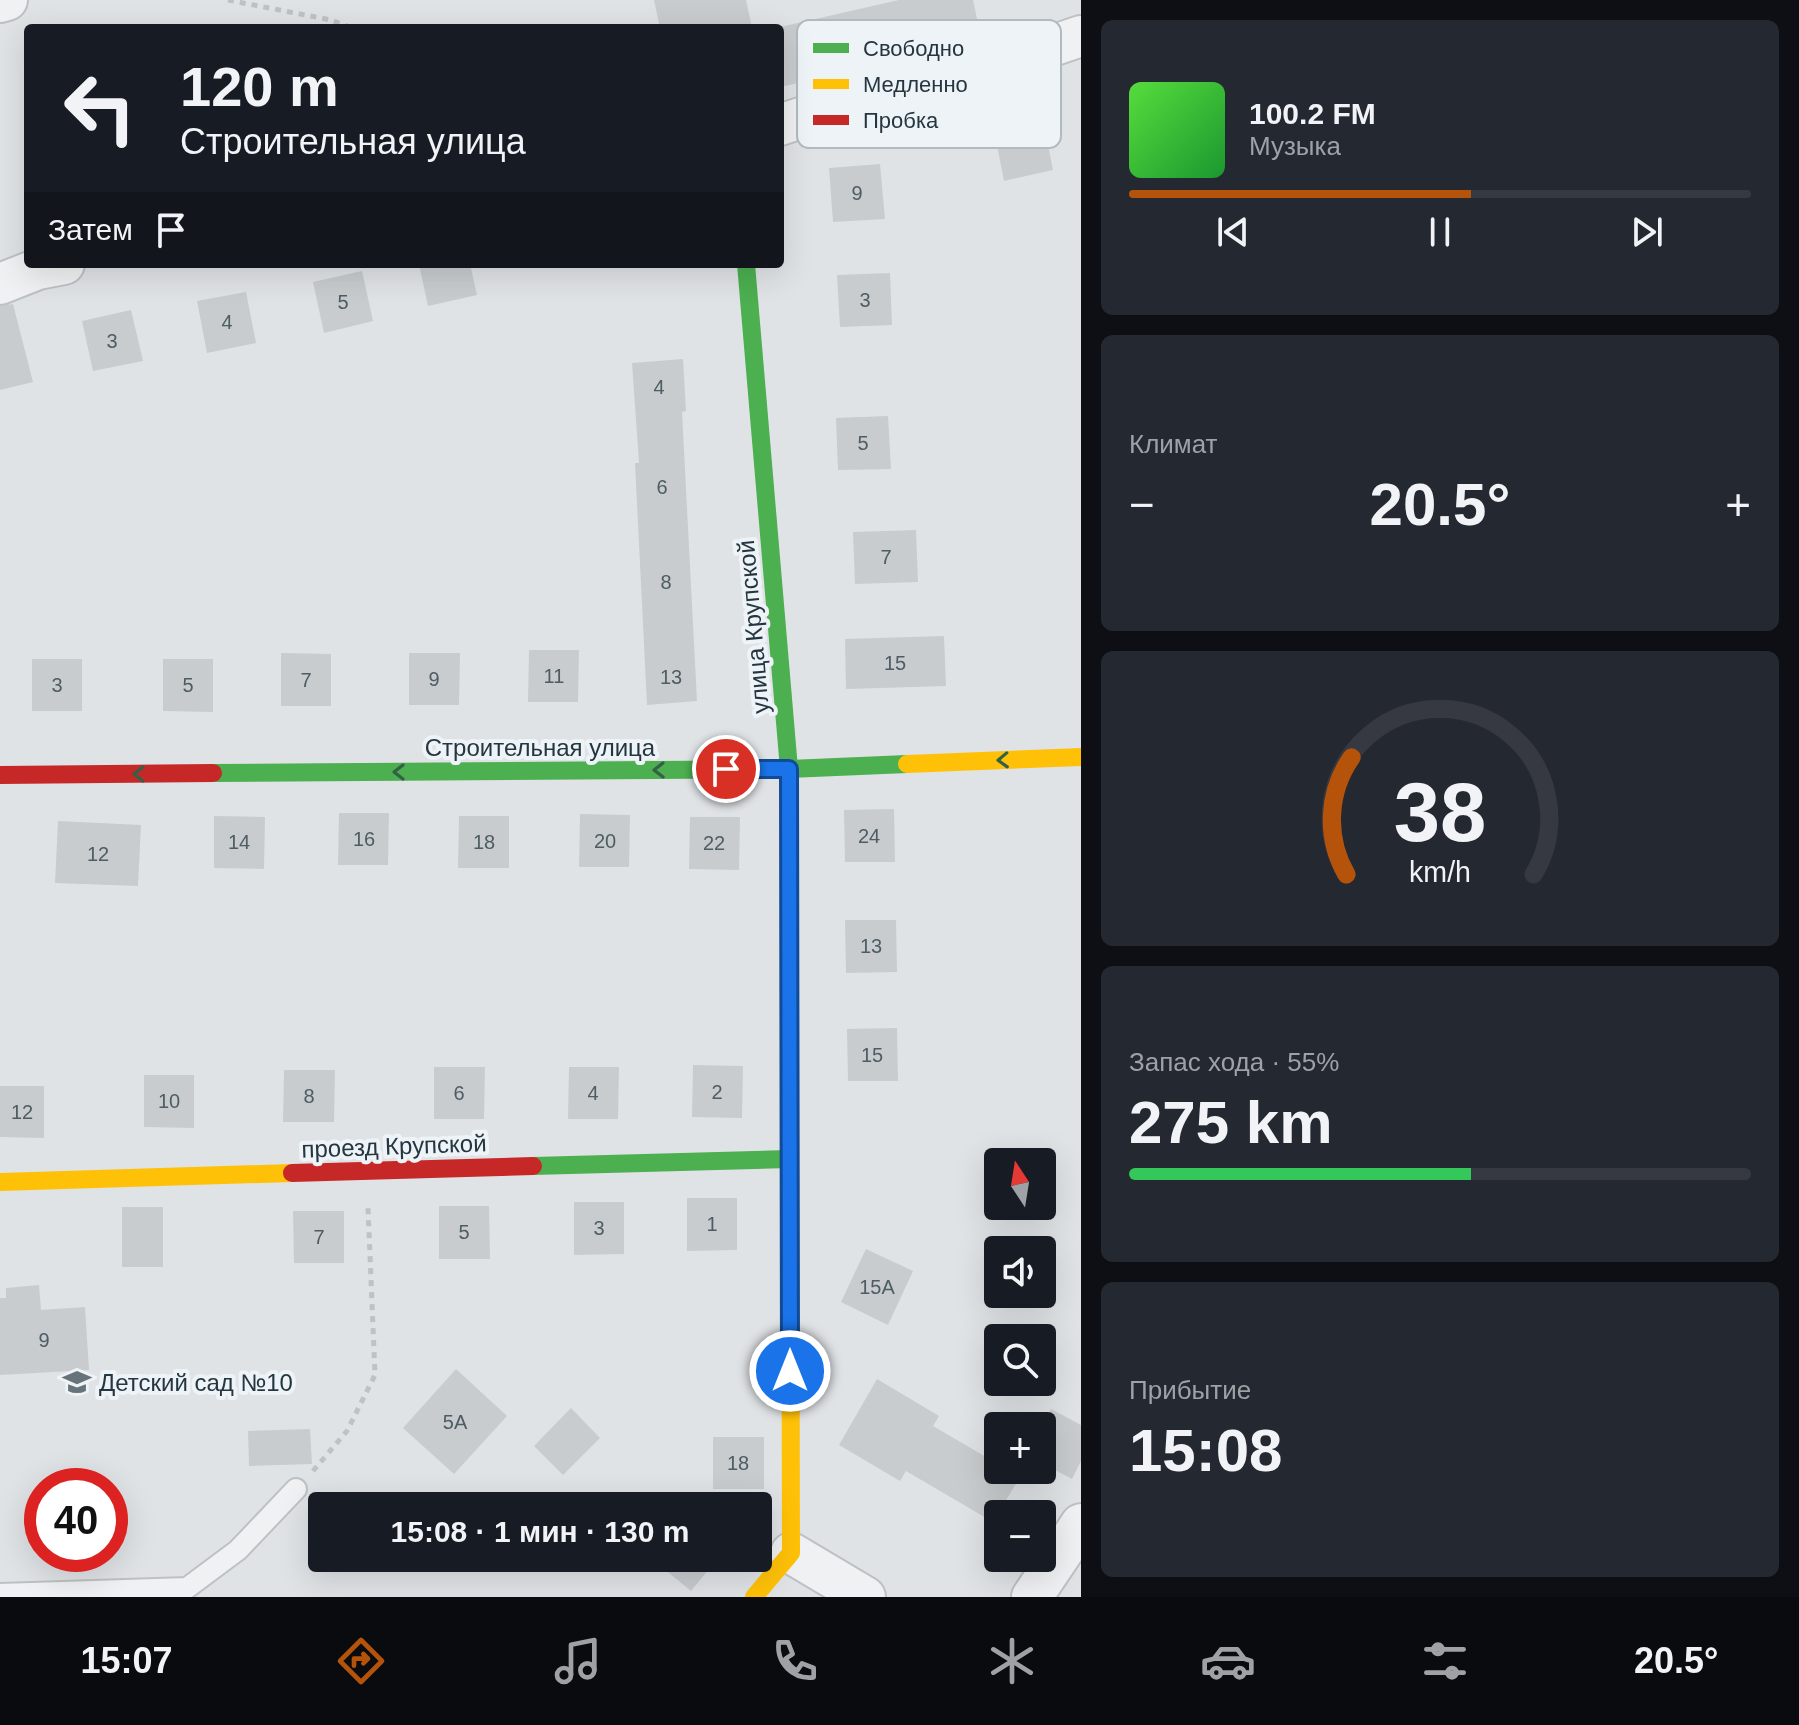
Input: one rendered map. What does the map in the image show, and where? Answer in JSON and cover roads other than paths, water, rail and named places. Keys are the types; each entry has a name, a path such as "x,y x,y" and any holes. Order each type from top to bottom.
{"street":[{"path":"0,2 7,0"},
{"path":"1061,43 1081,36"},
{"path":"0,284 43,268"},
{"name":"улица Крупской","path":"746,268 789,769 791,1553"},
{"name":"Строительная улица","path":"0,775 789,769 1081,757"},
{"name":"проезд Крупской","path":"0,1182 789,1159"},
{"path":"1032,1597 1081,1524"},
{"path":"754,1597 791,1553 865,1597"}],"lane":[{"path":"0,1594 187,1588 238,1550 296,1489"}],"place":[{"name":"Детский сад №10","path":"77,1382"}]}
